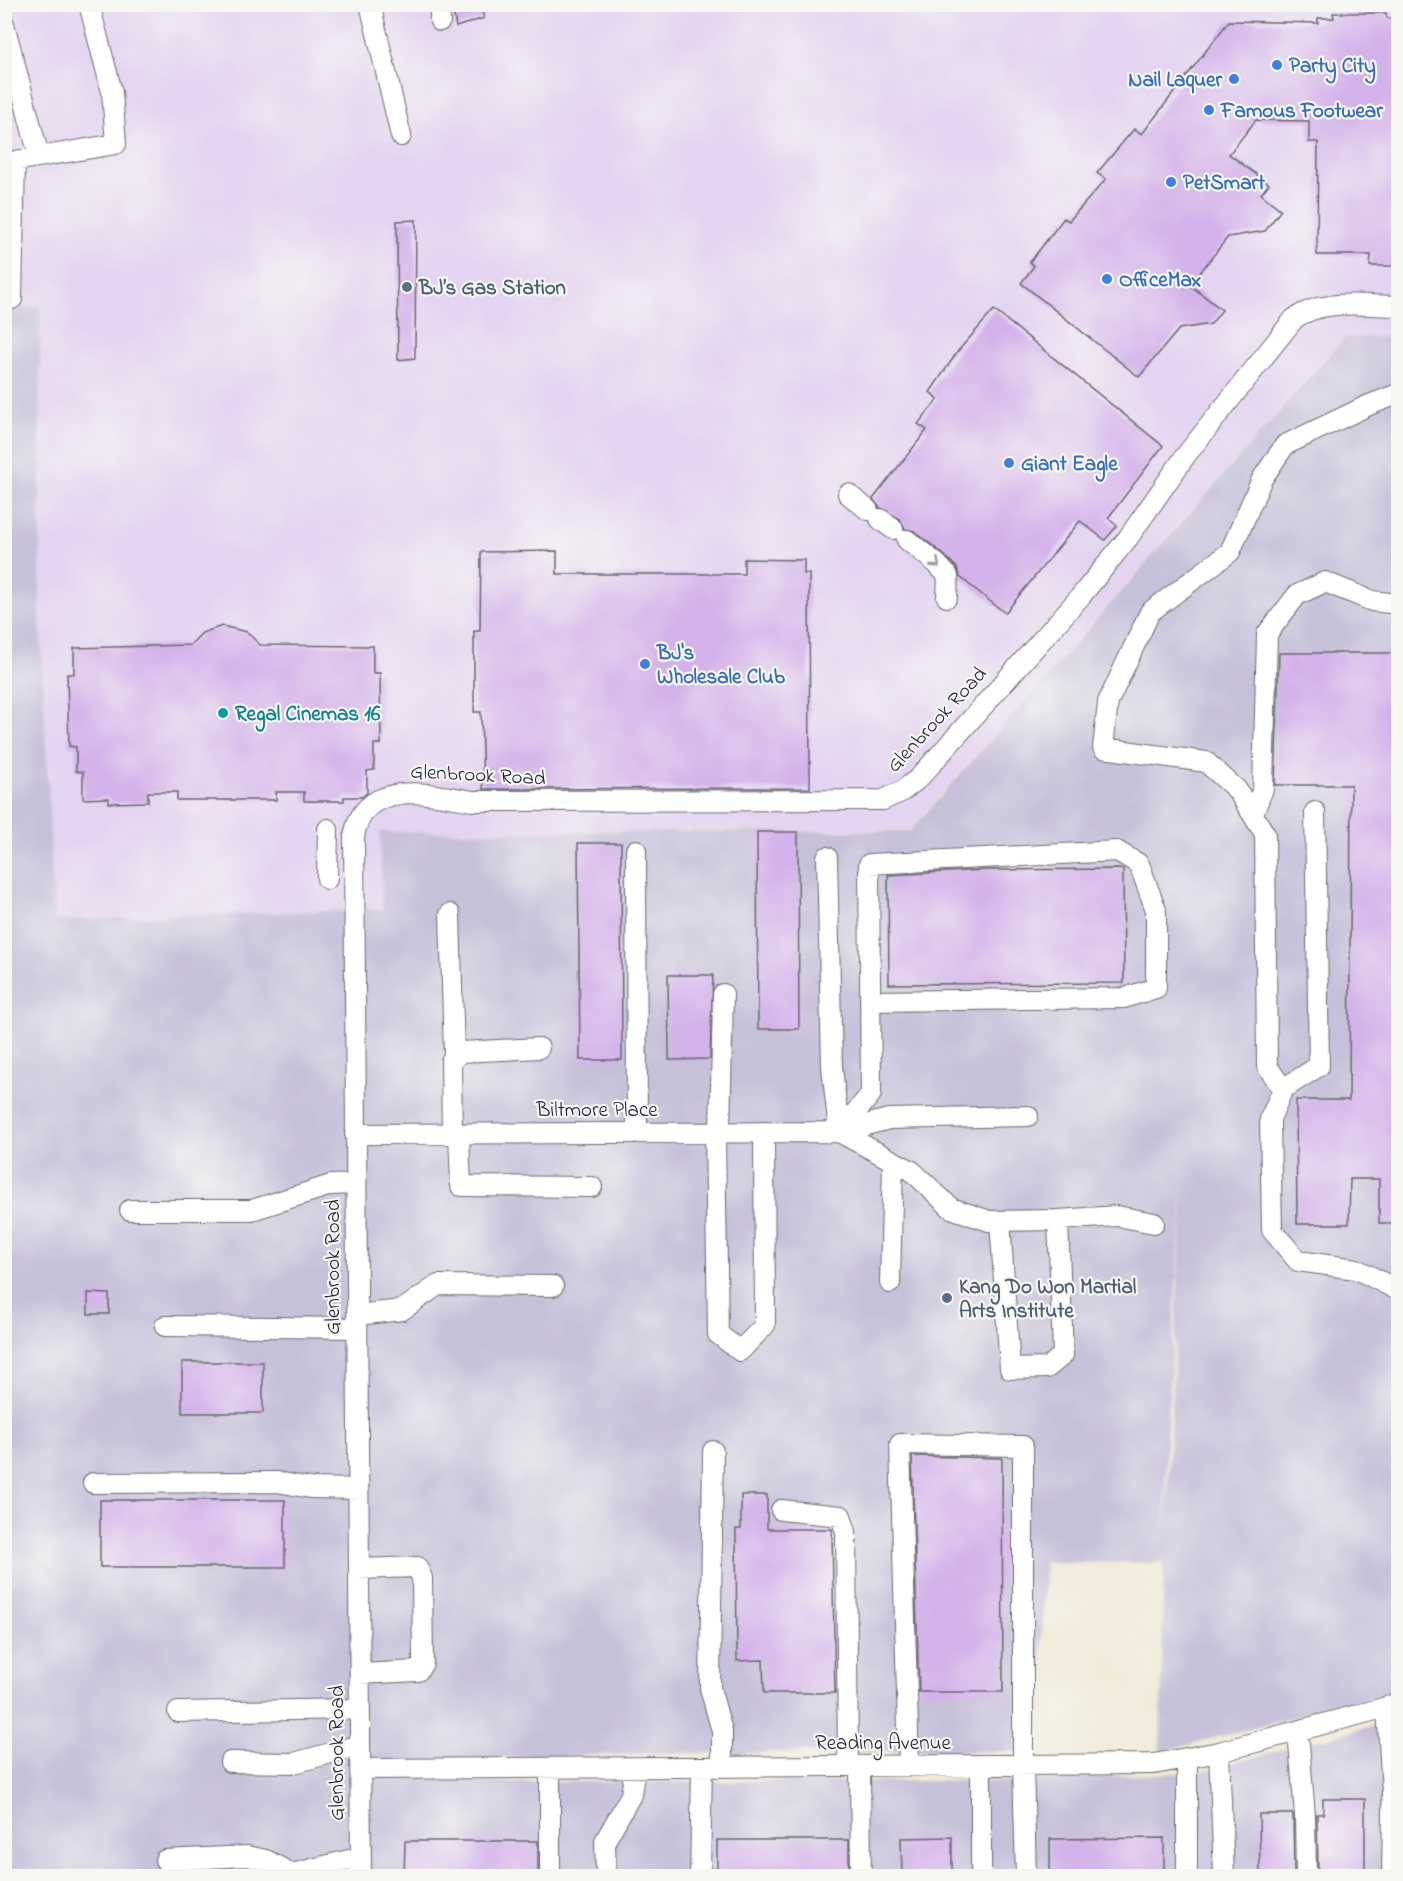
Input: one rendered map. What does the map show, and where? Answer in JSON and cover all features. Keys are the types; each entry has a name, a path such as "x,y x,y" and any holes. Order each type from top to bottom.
{"street":[{"path":"4,299 12,299 8,269 15,161 116,144 112,92 89,4"},
{"path":"370,4 402,136"},
{"path":"4,24 39,156"},
{"name":"Glenbrook Road","path":"361,1867 354,837 359,821 370,805 393,794 424,792 473,801 883,800 901,792 919,778 1080,597 1128,538 1186,455 1294,319 1319,306 1398,306"},
{"path":"1283,1089 1267,1066 1265,834 1237,790 1206,762 1102,748 1108,702 1150,612 1230,552 1262,479 1286,445 1369,405 1398,394"},
{"path":"848,494 937,564 948,576 947,597"},
{"path":"1253,814 1263,789 1267,634 1297,595 1325,582 1372,601 1398,604"},
{"path":"1315,812 1319,1066 1283,1089 1270,1119 1272,1230 1298,1261 1356,1269 1398,1290"},
{"path":"327,879 328,829"},
{"path":"636,850 638,1133"},
{"path":"839,1132 871,1094 870,1001 869,864 1117,851 1139,864 1156,910 1156,988 1124,998 870,1001"},
{"path":"827,856 832,1067 839,1132"},
{"path":"450,914 454,1056"},
{"path":"723,994 717,1132 718,1334 740,1351 765,1325 764,1132"},
{"path":"539,1048 461,1052 451,1061 460,1186 592,1187"},
{"path":"839,1132 889,1119 1028,1116"},
{"path":"839,1132 912,1171 951,1208 989,1221 1117,1216 1154,1223"},
{"name":"Biltmore Place","path":"355,1134 839,1132"},
{"path":"890,1283 893,1161"},
{"path":"130,1210 252,1210 332,1185 356,1184"},
{"path":"1000,1221 1010,1369 1047,1368 1063,1355 1058,1220"},
{"path":"165,1326 357,1321 402,1310 438,1285 553,1286"},
{"path":"909,1766 900,1444 1023,1446 1023,1765 1026,1876"},
{"path":"713,1451 710,1688 722,1731 722,1767"},
{"path":"93,1483 278,1482 310,1488 358,1489"},
{"path":"781,1510 842,1516 846,1532 854,1766 861,1876"},
{"path":"359,1569 417,1567 422,1578 423,1663 418,1671 360,1674"},
{"path":"1392,1876 1393,1706"},
{"name":"Reading Avenue","path":"361,1769 1154,1764 1219,1752 1393,1706"},
{"path":"178,1712 360,1709"},
{"path":"1298,1731 1305,1816 1306,1876"},
{"path":"230,1762 294,1763 360,1745"},
{"path":"1219,1752 1224,1876"},
{"path":"1187,1759 1188,1876"},
{"path":"981,1765 981,1876"},
{"path":"700,1876 702,1767"},
{"path":"550,1768 550,1876"},
{"path":"606,1876 606,1841 631,1795 635,1768"},
{"path":"165,1860 247,1856 266,1860 292,1874 361,1867"}],"shaded area":[{"path":"4,5 1398,5 1398,337 1344,337 909,830 381,832 383,909 53,920 40,613 40,307 5,308"},
{"path":"40,307 40,613 54,920 382,909 380,832 910,831 1345,337 1398,337 1398,1691 1160,1752 1164,1563 1045,1562 1037,1751 671,1753 478,1758 476,1782 1007,1781 1198,1772 1398,1719 1398,1876 5,1876 4,308","holes":["1184,1165 1165,1536 1166,1442"]}],"building":[{"path":"452,4 480,4 484,18 456,27"},
{"path":"1333,13 1386,13 1387,18 1398,18 1398,266 1370,266 1371,255 1317,255 1318,142 1309,142 1309,121 1256,120 1229,154 1269,184 1261,194 1281,210 1265,231 1228,237 1190,285 1222,310 1211,324 1179,329 1139,377 1021,283 1034,266 1030,262 1064,218 1069,221 1106,179 1097,173 1134,129 1142,134 1229,21 1318,23 1318,18 1334,18"},
{"path":"416,220 415,358 398,360 397,221"},
{"path":"994,310 1163,446 1108,518 1117,526 1105,540 1080,521 1005,613 960,577 957,568 944,555 914,531 905,529 900,519 879,507 873,499 927,430 918,424 938,399 930,392 958,351"},
{"path":"557,551 557,574 744,574 744,559 804,560 804,574 809,574 810,788 483,789 481,712 474,712 474,631 480,631 481,552"},
{"path":"222,626 247,632 260,645 373,646 373,673 380,673 381,744 374,744 374,770 367,771 367,793 362,797 344,797 344,801 304,801 304,792 276,792 276,800 177,800 177,792 148,792 148,802 109,803 109,798 83,799 83,772 76,771 76,747 69,746 67,674 74,674 74,648 190,645 202,633"},
{"path":"1279,653 1398,653 1398,1223 1379,1223 1379,1179 1350,1179 1349,1224 1297,1224 1296,1100 1349,1100 1351,785 1275,785"},
{"path":"757,832 798,832 799,1029 758,1029"},
{"path":"578,843 621,843 622,1060 580,1060"},
{"path":"1123,869 1124,983 889,984 888,875 986,870"},
{"path":"668,975 713,975 710,1059 669,1060"},
{"path":"88,1293 109,1294 109,1314 88,1314"},
{"path":"182,1362 263,1362 263,1413 182,1413"},
{"path":"912,1456 1002,1458 1003,1692 919,1692"},
{"path":"741,1495 767,1495 767,1529 832,1529 835,1693 764,1693 763,1660 737,1661 736,1529 741,1529"},
{"path":"100,1500 285,1500 285,1567 100,1567"},
{"path":"1323,1799 1365,1799 1365,1876 1318,1876 1317,1814 1323,1814"},
{"path":"1259,1814 1293,1814 1294,1876 1260,1876"},
{"path":"952,1837 952,1876 902,1876 901,1838"},
{"path":"1164,1838 1164,1876 1050,1876 1050,1839"},
{"path":"717,1840 849,1840 849,1876 717,1876"},
{"path":"405,1841 538,1841 538,1876 404,1876"}],"place":[{"name":"Party City","path":"1277,65"},
{"name":"Nail Laquer","path":"1234,79"},
{"name":"Famous Footwear","path":"1209,110"},
{"name":"PetSmart","path":"1171,182"},
{"name":"OfficeMax","path":"1107,279"},
{"name":"BJ’s Gas Station","path":"407,287"},
{"name":"Giant Eagle","path":"1009,463"},
{"name":"BJ's Wholesale Club","path":"645,664"},
{"name":"Regal Cinemas 16","path":"223,713"},
{"name":"Kang Do Won Martial Arts Institute","path":"947,1298"}]}
